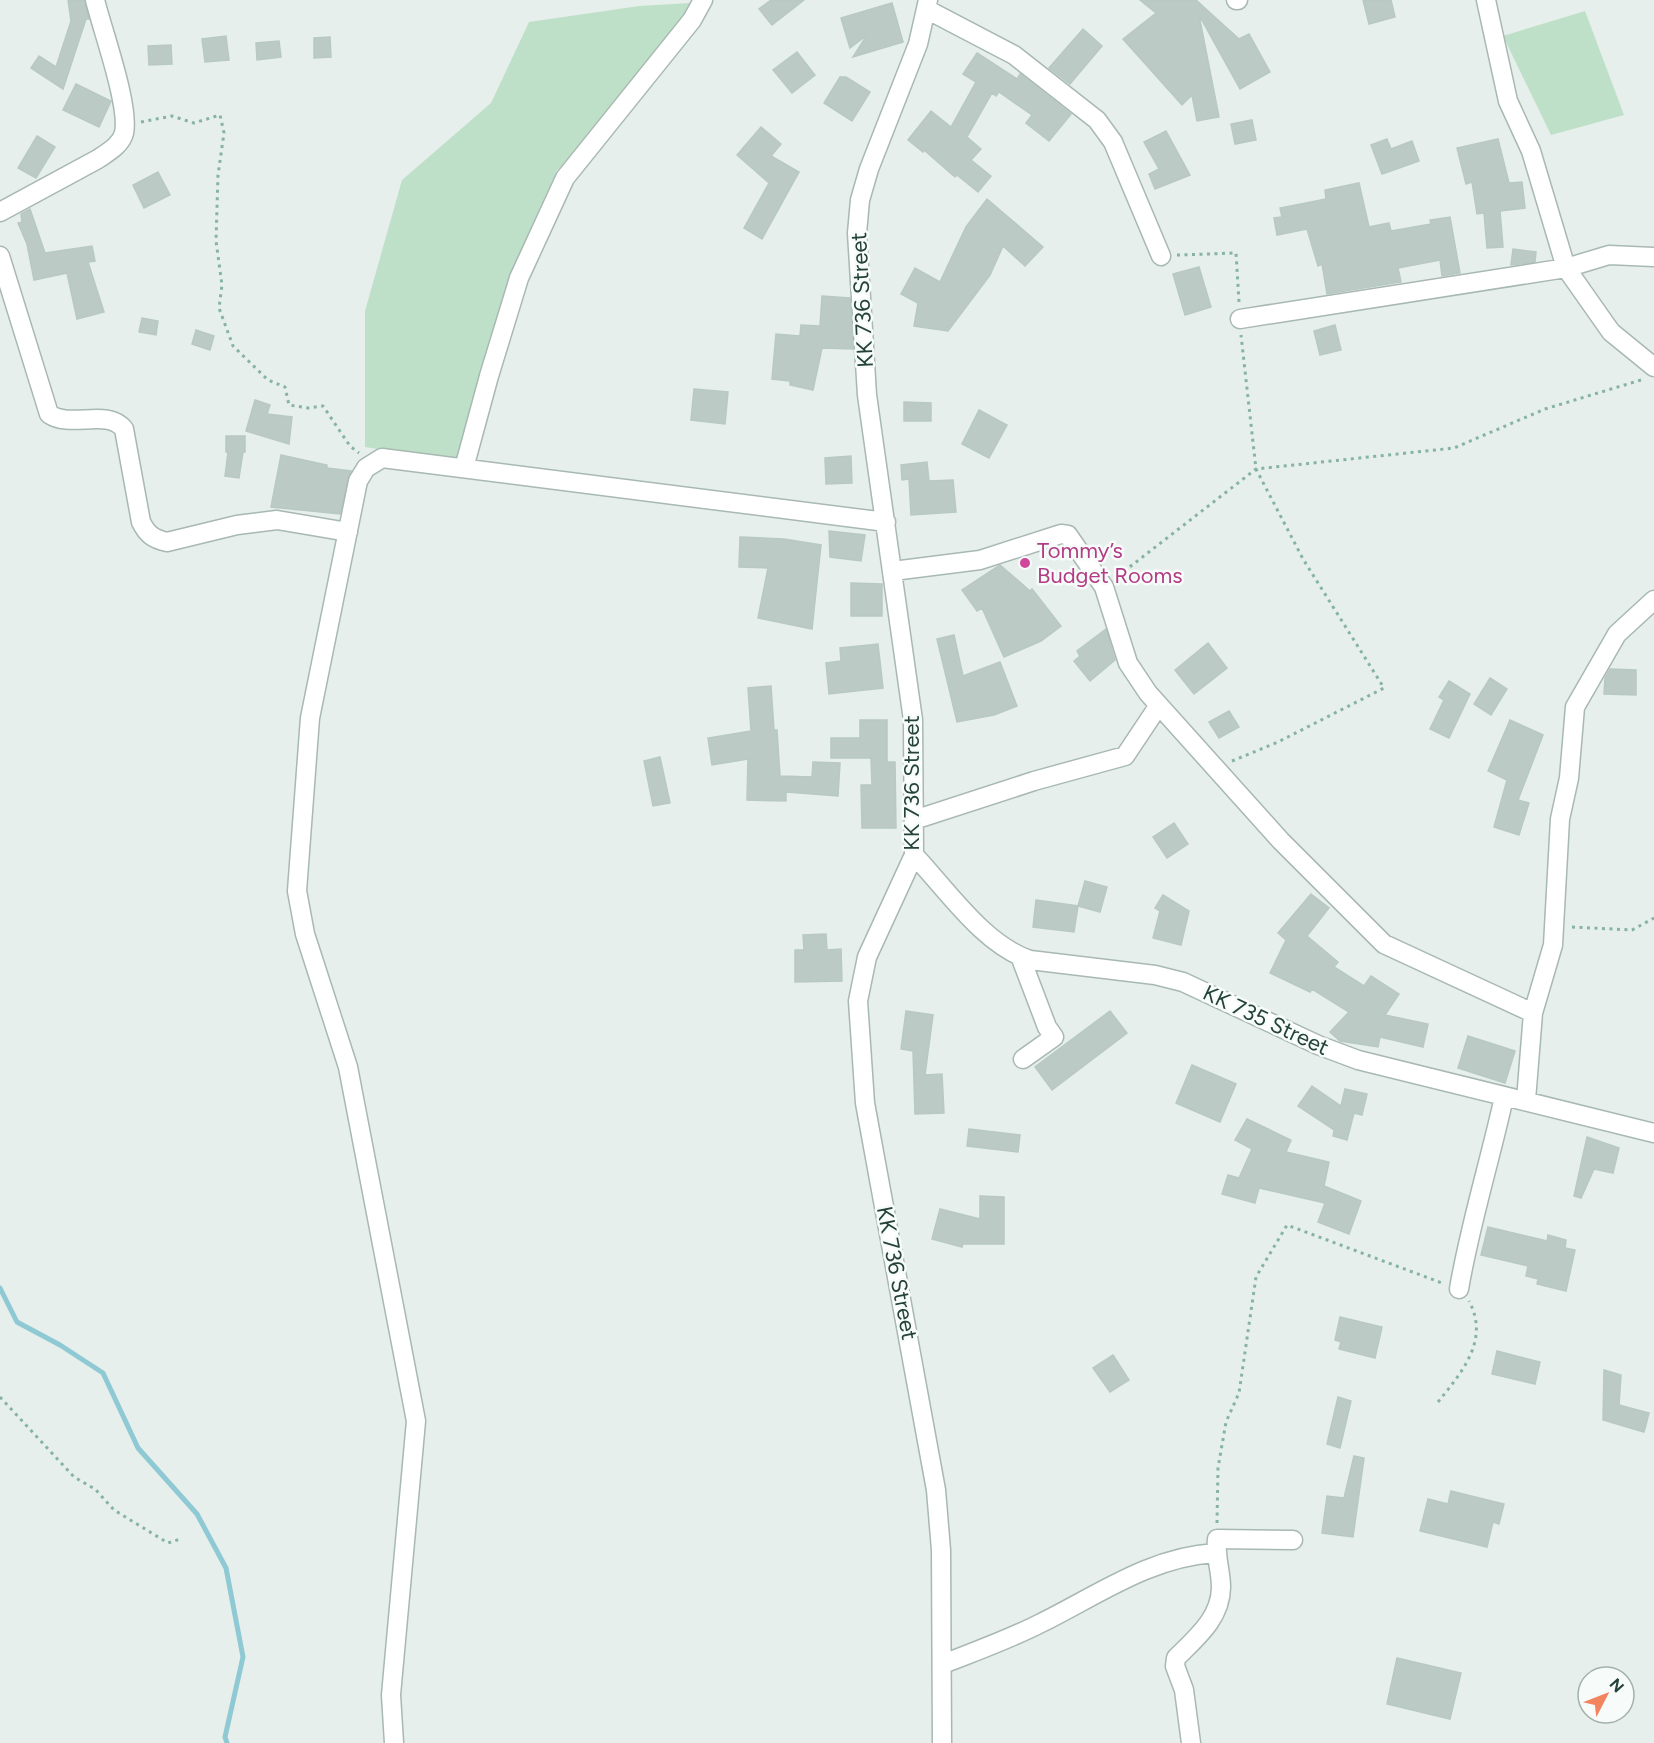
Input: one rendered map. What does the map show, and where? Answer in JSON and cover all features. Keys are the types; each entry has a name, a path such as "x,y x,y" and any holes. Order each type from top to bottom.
{"street":[{"path":"0,212 113,149 124,134 124,112 94,0"},
{"path":"464,468 519,278 565,178 692,20 703,0"},
{"path":"1486,0 1508,101 1531,151 1566,268 1611,332 1649,373"},
{"path":"927,4 1014,55 1097,120 1113,142 1161,256"},
{"name":"KK 736 Street","path":"927,4 918,44 869,169 860,200 857,233 867,395 913,720 914,820 914,855 867,957 858,1001 865,1103 936,1490 941,1550 942,1743"},
{"path":"1240,320 1566,268 1610,255 1654,257"},
{"path":"0,256 49,414 62,421 112,420 124,429 141,522 146,533 166,542 237,525 277,520 348,532"},
{"path":"394,1743 391,1695 416,1421 348,1067 305,934 297,891 310,718 358,481 366,468 382,458 886,522"},
{"path":"893,571 980,560 1060,534 1068,535 1104,587 1128,663 1159,705 1281,841 1384,944 1533,1013"},
{"path":"1526,1100 1533,1013 1552,945 1560,819 1569,778 1575,707 1617,634 1654,600"},
{"path":"914,820 1034,781 1125,756 1159,705"},
{"name":"KK 735 Street","path":"914,855 991,938 1011,954 1062,964 1155,975 1184,982 1318,1045 1358,1060 1654,1133"},
{"path":"1020,956 1047,1028 1054,1037 1023,1059"},
{"path":"1459,1289 1467,1244 1484,1187 1504,1097"},
{"path":"943,1664 1040,1624 1126,1576 1216,1546 1293,1540"},
{"path":"1191,1743 1184,1690 1175,1666 1176,1659 1214,1617 1221,1588 1216,1546"}],"path":[{"path":"124,125 172,116 194,123 220,116 224,133 218,176 217,260 222,285 219,308 233,346 268,380 285,387 289,405 308,408 323,406 350,446 360,454 378,460"},
{"path":"1161,256 1236,253 1240,320 1256,469 1303,559 1384,688 1278,742 1216,768"},
{"path":"1104,587 1256,469 1454,448 1545,409 1649,373"},
{"path":"1553,926 1632,930 1654,918"},
{"path":"1216,1546 1218,1468 1226,1422 1239,1393 1256,1277 1287,1225 1459,1289 1470,1302 1477,1319 1478,1335 1466,1367 1438,1402"},
{"path":"0,1397 74,1477 95,1489 114,1510 168,1543 180,1539"}],"green space":[{"path":"690,3 673,34 599,135 557,170 527,236 488,350 457,462 365,447 365,311 402,180 491,103 529,22 639,6"},
{"path":"1585,11 1624,115 1551,135 1503,36"}],"building":[{"path":"68,0 84,0 89,19 86,19 63,89 31,68 39,56 56,67 71,21"},
{"path":"771,0 804,0 772,25 759,9"},
{"path":"1140,0 1196,0 1239,39 1249,34 1270,72 1240,89 1199,15 1219,117 1197,121 1192,95 1182,105 1123,39 1156,13"},
{"path":"1363,0 1391,0 1395,17 1369,24"},
{"path":"892,3 903,42 853,57 867,35 850,48 841,18"},
{"path":"1083,29 1102,46 1070,84 1049,68"},
{"path":"226,36 229,60 205,62 202,39"},
{"path":"330,37 331,57 314,58 314,38"},
{"path":"279,41 281,57 257,60 256,43"},
{"path":"171,45 172,64 149,65 148,46"},
{"path":"797,52 815,75 792,93 773,70"},
{"path":"977,53 1017,79 1020,74 1071,114 1049,141 1026,123 1032,115 999,92 996,96 992,93 967,137 981,149 971,160 991,176 978,192 908,140 931,111 951,127 976,82 963,74"},
{"path":"840,77 846,77 870,92 852,121 824,103"},
{"path":"76,84 111,101 99,127 63,110"},
{"path":"1252,120 1256,140 1235,144 1231,124"},
{"path":"761,127 781,144 771,156 799,172 762,239 744,228 769,183 737,155"},
{"path":"1166,131 1190,175 1155,189 1149,174 1159,169 1144,142"},
{"path":"37,136 55,147 36,178 18,168"},
{"path":"1387,139 1391,149 1412,141 1419,161 1382,174 1371,145"},
{"path":"1498,139 1509,183 1522,182 1525,208 1500,211 1503,247 1487,248 1484,213 1477,214 1472,182 1466,184 1457,148"},
{"path":"158,172 170,195 144,208 133,185"},
{"path":"1359,183 1369,227 1389,223 1391,231 1431,224 1430,220 1450,217 1460,273 1442,276 1440,260 1398,268 1401,282 1327,294 1322,264 1318,266 1307,229 1277,235 1274,218 1282,217 1280,208 1326,199 1325,190"},
{"path":"987,199 1043,247 1025,266 1003,246 990,275 948,331 914,326 918,303 901,294 915,268 940,282 966,227"},
{"path":"30,209 45,253 92,246 95,261 88,262 104,312 77,319 67,273 34,280 27,244 18,223 22,222 21,214"},
{"path":"1513,249 1536,252 1535,262 1511,265"},
{"path":"1199,267 1211,307 1185,315 1173,274"},
{"path":"822,296 850,298 853,349 822,348 813,390 790,385 790,381 772,379 776,334 800,336 801,325 820,326"},
{"path":"142,318 158,321 156,335 139,332"},
{"path":"1335,325 1341,350 1320,355 1314,331"},
{"path":"196,330 214,336 210,350 192,344"},
{"path":"694,389 728,392 725,424 691,420"},
{"path":"255,400 270,405 267,414 292,417 289,444 246,431"},
{"path":"904,402 931,403 931,421 904,421"},
{"path":"979,410 1007,425 989,458 962,444"},
{"path":"226,436 245,436 245,452 243,452 239,478 225,476 228,452 226,452"},
{"path":"281,455 327,465 327,468 351,471 340,514 271,507"},
{"path":"851,456 852,483 826,484 825,458"},
{"path":"927,462 929,481 953,480 956,512 911,515 909,479 902,480 901,465"},
{"path":"829,531 865,535 861,561 830,557"},
{"path":"740,537 784,539 821,545 812,629 758,618 768,568 739,567"},
{"path":"1000,565 1030,591 1032,589 1061,626 1041,641 1004,657 982,608 977,611 962,590"},
{"path":"851,583 882,584 882,616 851,616"},
{"path":"1106,629 1115,660 1090,681 1074,661 1080,656 1077,651"},
{"path":"954,635 963,676 1000,662 1017,706 994,715 957,722 937,639"},
{"path":"1208,643 1227,668 1194,694 1175,670"},
{"path":"878,644 883,688 829,694 826,663 841,661 840,648"},
{"path":"1610,669 1636,670 1636,695 1604,694 1605,678"},
{"path":"1490,678 1507,689 1491,715 1474,704"},
{"path":"1449,681 1470,694 1449,738 1430,729 1444,700 1439,697"},
{"path":"771,686 780,776 812,777 813,762 840,763 838,796 786,792 786,801 747,800 748,759 712,765 708,738 751,731 748,688"},
{"path":"1229,711 1239,727 1219,738 1209,722"},
{"path":"860,720 887,720 887,762 895,762 896,828 862,828 861,785 872,785 871,758 831,758 831,738 860,738"},
{"path":"1510,720 1543,735 1518,800 1529,803 1519,835 1494,827 1507,780 1488,771"},
{"path":"660,757 670,803 653,806 644,761"},
{"path":"1174,823 1188,844 1167,858 1153,837"},
{"path":"1085,881 1107,887 1100,912 1078,906"},
{"path":"1311,894 1329,908 1307,936 1338,962 1334,967 1364,986 1371,976 1399,994 1385,1015 1428,1024 1423,1047 1380,1037 1378,1047 1340,1041 1330,1032 1349,1012 1312,989 1310,992 1270,973 1286,940 1278,933"},
{"path":"1163,895 1189,911 1181,945 1153,938 1160,911 1155,908"},
{"path":"1036,900 1078,906 1074,932 1033,927"},
{"path":"826,934 827,950 841,949 842,981 795,982 795,950 804,950 803,935"},
{"path":"906,1011 933,1015 925,1075 942,1074 944,1113 915,1114 913,1051 901,1049"},
{"path":"1110,1011 1127,1033 1052,1090 1035,1067"},
{"path":"1468,1036 1515,1051 1505,1083 1458,1068"},
{"path":"1192,1065 1236,1084 1220,1122 1176,1103"},
{"path":"1312,1086 1341,1106 1345,1089 1367,1094 1362,1115 1354,1113 1347,1140 1333,1136 1334,1130 1298,1106"},
{"path":"1247,1119 1291,1140 1286,1152 1329,1162 1324,1186 1361,1201 1349,1234 1318,1222 1325,1203 1259,1188 1255,1203 1222,1194 1228,1175 1239,1178 1252,1149 1235,1140"},
{"path":"969,1129 1020,1135 1018,1152 967,1146"},
{"path":"1587,1137 1619,1148 1613,1173 1594,1169 1581,1198 1574,1196"},
{"path":"980,1196 1004,1197 1004,1244 963,1244 962,1247 932,1239 940,1209 980,1219"},
{"path":"1488,1227 1547,1241 1548,1235 1566,1240 1565,1248 1575,1250 1566,1291 1537,1284 1538,1279 1526,1276 1528,1266 1481,1255"},
{"path":"1340,1317 1382,1327 1375,1358 1339,1349 1341,1342 1335,1340"},
{"path":"1497,1351 1540,1362 1535,1384 1492,1374"},
{"path":"1113,1355 1129,1380 1110,1392 1093,1368"},
{"path":"1604,1370 1621,1375 1619,1405 1649,1413 1644,1432 1603,1420"},
{"path":"1338,1397 1351,1401 1340,1448 1327,1444"},
{"path":"1354,1456 1364,1458 1353,1537 1322,1533 1327,1496 1344,1498"},
{"path":"1451,1491 1504,1504 1499,1524 1493,1522 1487,1547 1420,1531 1428,1499 1448,1504"},
{"path":"1397,1658 1461,1673 1450,1719 1387,1704"}],"waterway":[{"path":"0,1288 17,1322 60,1345 103,1373 138,1448 197,1514 226,1568 243,1657 225,1737 227,1743"}],"place":[{"name":"Tommy’s Budget Rooms","path":"1025,563"}]}
